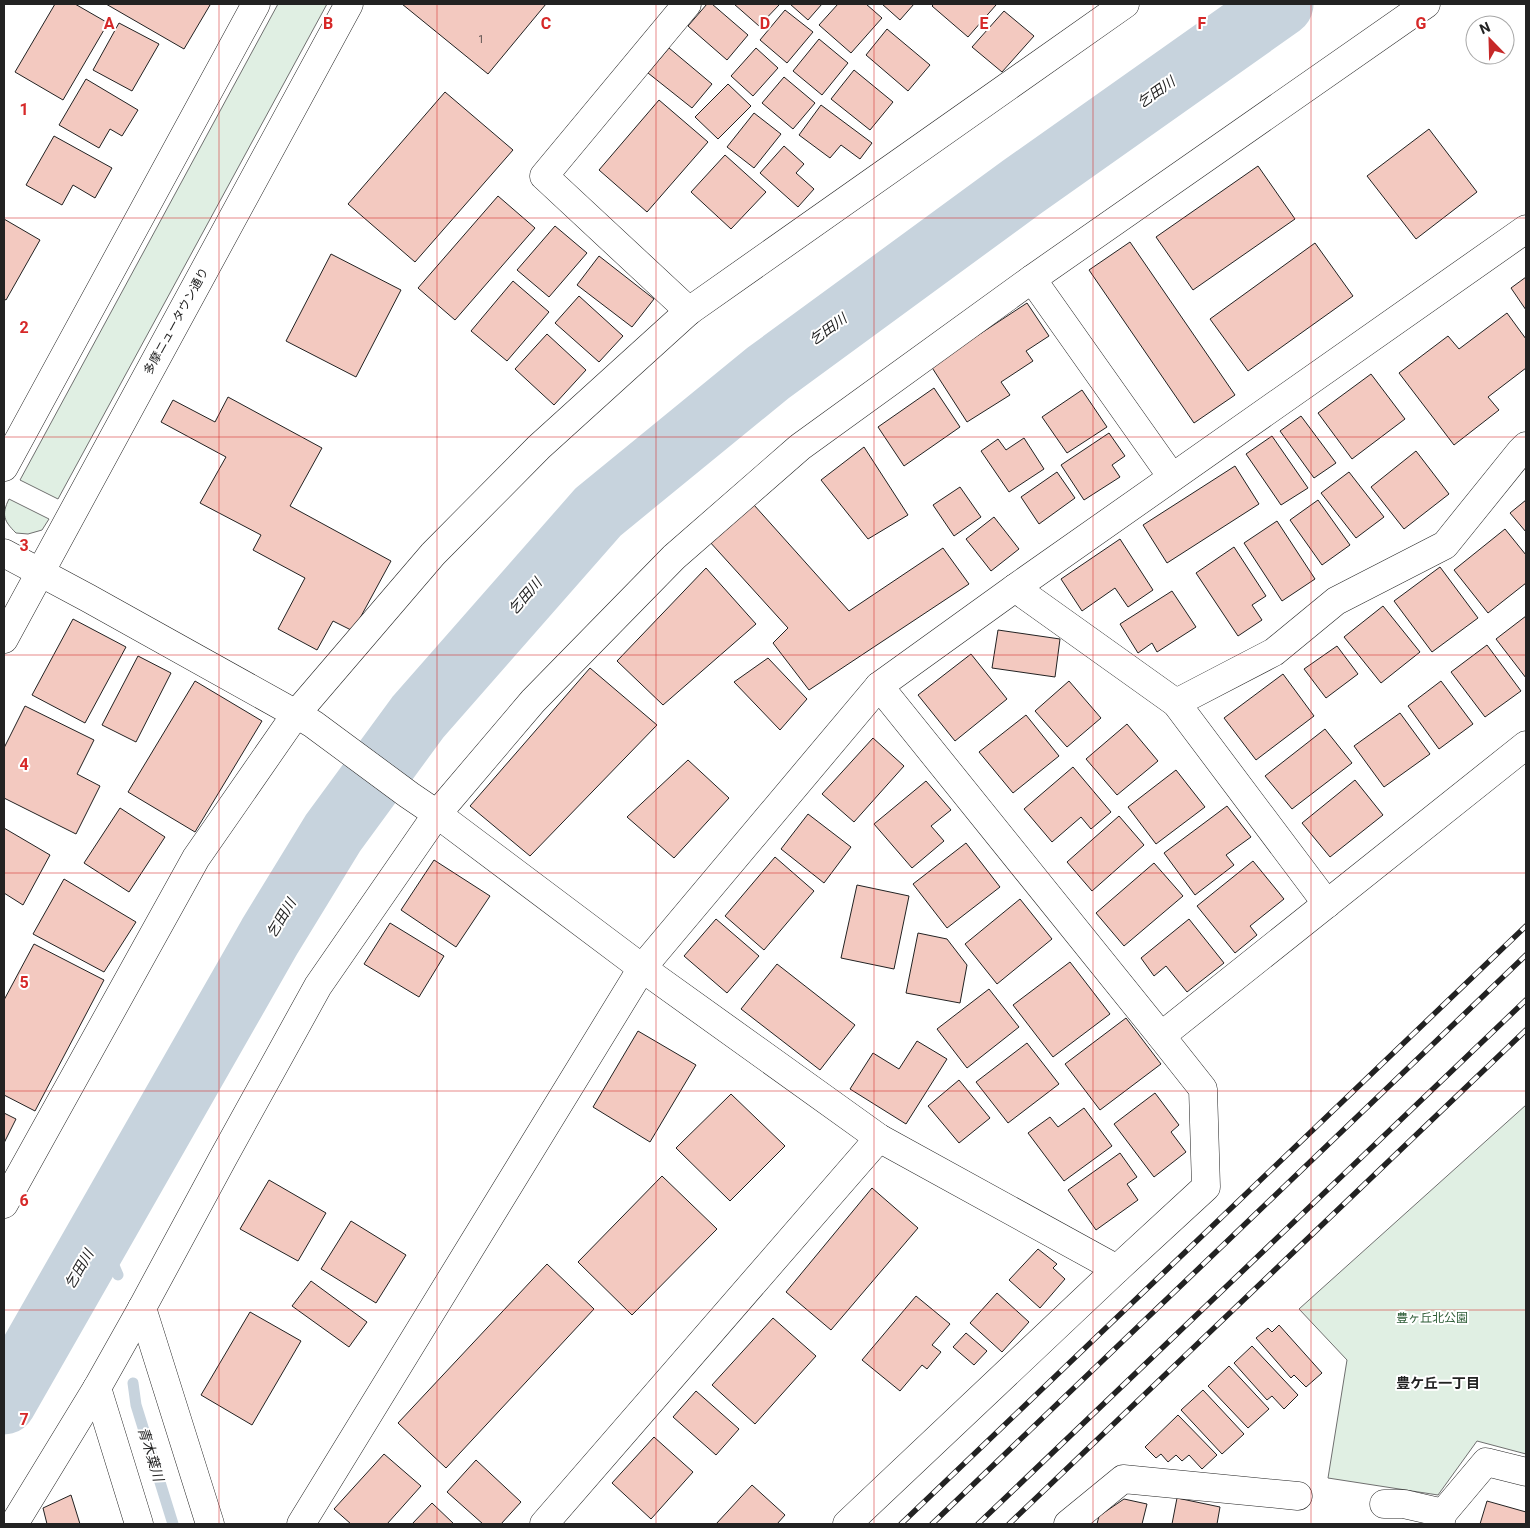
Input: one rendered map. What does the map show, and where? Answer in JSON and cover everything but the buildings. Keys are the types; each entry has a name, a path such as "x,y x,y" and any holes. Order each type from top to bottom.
{"street":[{"path":"4,467 256,4"},
{"name":"多摩ニュータウン通り","path":"4,639 349,4"},
{"path":"687,4 544,176 689,311"},
{"path":"4,1204 196,858 296,714 433,554 539,447 689,311 1125,4"},
{"path":"14,1524 97,1388 318,986 437,814 533,701 674,557 800,447 1032,279 1426,4"},
{"path":"301,1524 642,968 879,686 1015,588 1526,229"},
{"path":"1032,279 1172,478"},
{"path":"1176,702 1274,652 1336,601 1445,545 1526,446"},
{"path":"4,553 296,714 437,814 642,968 879,1138 1117,1269"},
{"path":"1015,588 1176,702 1327,904"},
{"path":"847,1524 1206,1187 1203,1089 879,686"},
{"path":"1161,1036 1526,745"},
{"path":"544,1524 879,1138"},
{"path":"142,1308 210,1524"},
{"path":"97,1388 139,1524"},
{"path":"1384,1504 1404,1504 1441,1519 1486,1462 1526,1472"},
{"path":"1068,1524 1123,1478 1298,1496"}],"green space":[{"path":"278,4 327,4 58,499 20,480"},
{"path":"9,499 49,519 42,530 28,534 16,533 5,518 5,509"},
{"name":"豊ヶ丘北公園","path":"1526,1105 1526,1454 1477,1441 1438,1495 1328,1478 1347,1360 1299,1309"}],"waterway":[{"name":"乞田川","path":"4,1402 270,936 333,833 418,717 598,512 768,373 1022,187 1281,4"},
{"name":"青木葉川","path":"100,1233 118,1275"},
{"name":"青木葉川","path":"133,1383 136,1405 173,1524"}],"railway":[{"path":"901,1524 1526,926"},
{"path":"932,1524 1526,955"},
{"path":"978,1524 1526,1000"},
{"path":"1009,1524 1526,1030"}],"district":[{"name":"豊ケ丘一丁目","path":"1438,1383"}]}
